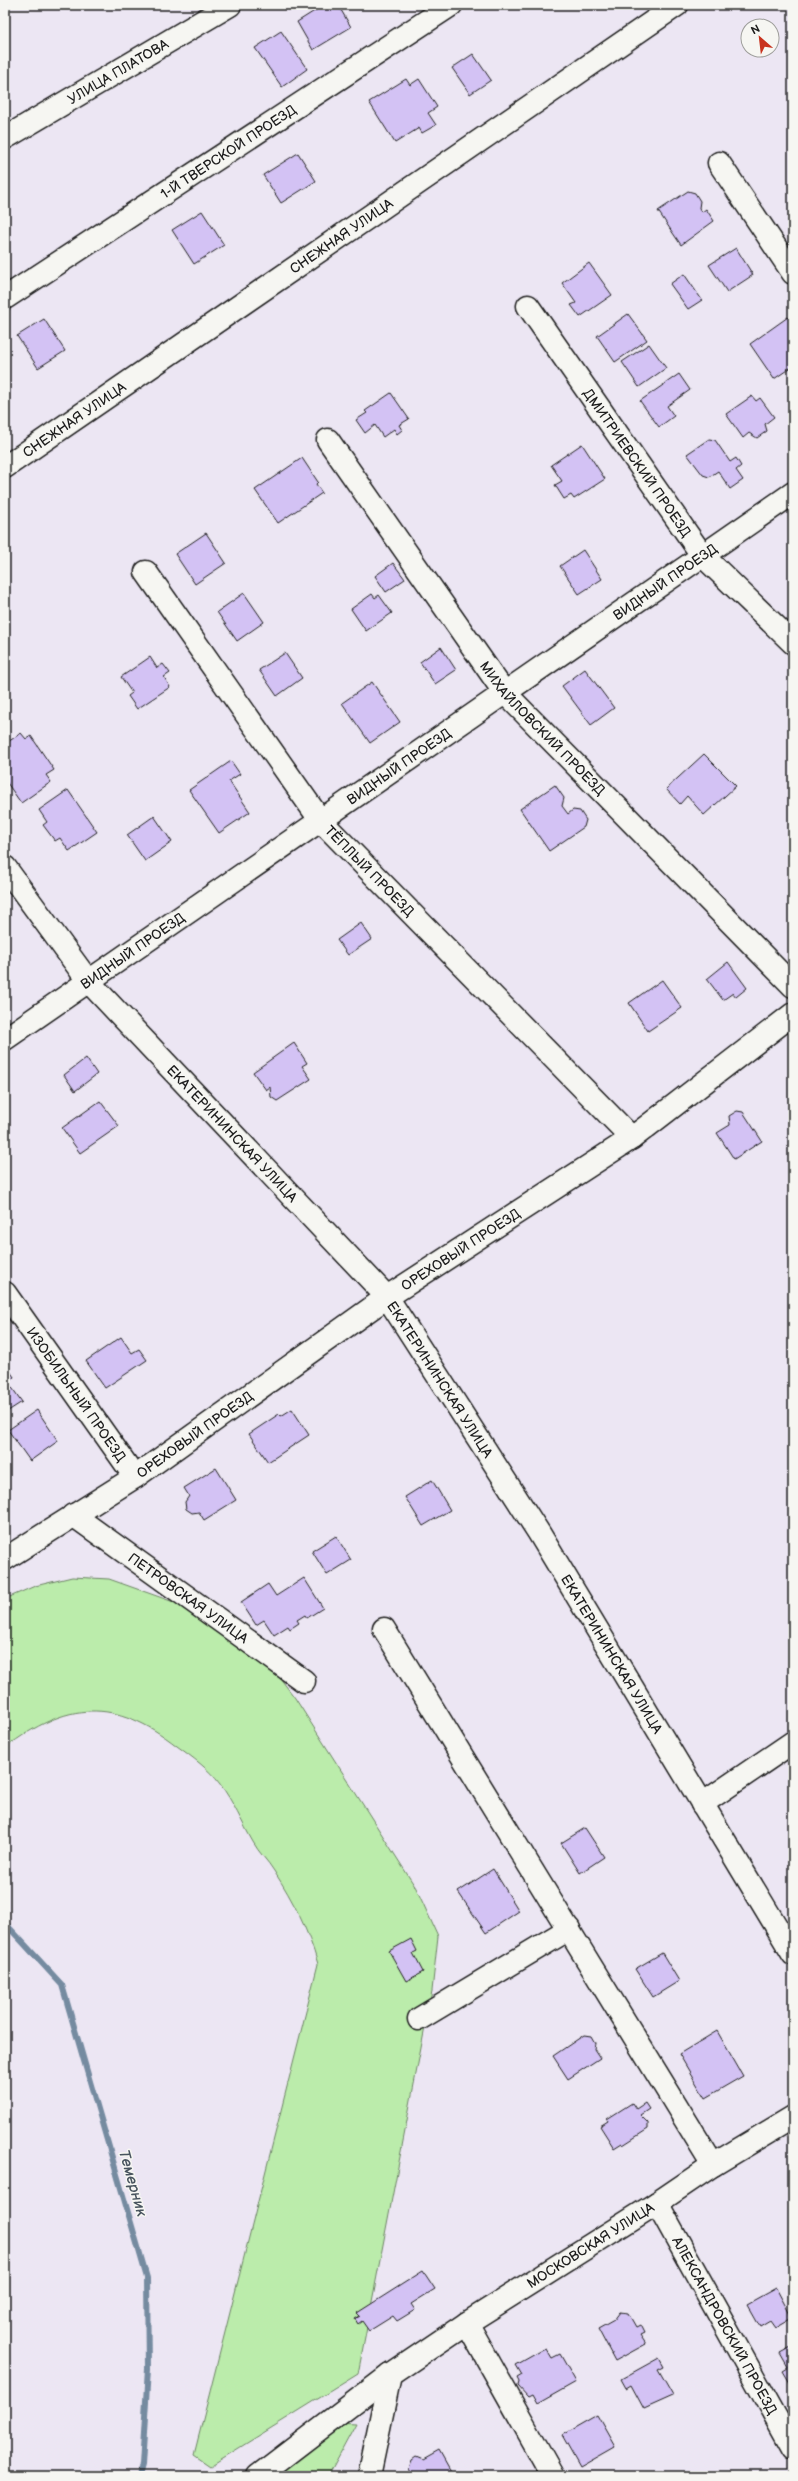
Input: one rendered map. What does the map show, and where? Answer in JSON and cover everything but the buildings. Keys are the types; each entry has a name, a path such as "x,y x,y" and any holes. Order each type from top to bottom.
{"street":[{"name":"УЛИЦА ПЛАТОВА","path":"5,138 230,5"},
{"name":"1-Й ТВЕРСКОЙ ПРОЕЗД","path":"5,298 451,5"},
{"name":"СНЕЖНАЯ УЛИЦА","path":"5,467 676,5"},
{"path":"719,164 793,273"},
{"name":"ДМИТРИЕВСКИЙ ПРОЕЗД","path":"528,306 702,555 793,643"},
{"name":"МИХАЙЛОВСКИЙ ПРОЕЗД","path":"328,440 504,692 793,986"},
{"name":"ВИДНЫЙ ПРОЕЗД","path":"5,1038 89,982 504,692 793,493"},
{"name":"ТЁПЛЫЙ ПРОЕЗД","path":"146,572 321,821 632,1138"},
{"name":"ЕКАТЕРИНИНСКАЯ УЛИЦА","path":"5,867 89,982 387,1297 539,1533 793,1954"},
{"name":"ОРЕХОВЫЙ ПРОЕЗД","path":"5,1559 135,1477 387,1297 632,1138 793,1014"},
{"name":"ИЗОБИЛЬНЫЙ ПРОЕЗД","path":"5,1293 135,1477"},
{"name":"ПЕТРОВСКАЯ УЛИЦА","path":"73,1515 304,1681"},
{"path":"384,1629 713,2165"},
{"path":"702,1804 793,1742"},
{"path":"419,2019 569,1929"},
{"name":"МОСКОВСКАЯ УЛИЦА","path":"258,2476 390,2375 467,2323 657,2203 713,2165 793,2117"},
{"name":"АЛЕКСАНДРОВСКИЙ ПРОЕЗД","path":"657,2203 793,2448"},
{"path":"467,2323 553,2476"},
{"path":"369,2476 390,2375"}],"green space":[{"path":"72,1577 109,1579 182,1605 274,1670 295,1698 416,1888 438,1936 432,1991 358,2374 210,2466 194,2455 318,1964 310,1939 294,1905 272,1867 255,1846 225,1791 211,1773 154,1730 132,1719 111,1713 91,1711 70,1714 49,1721 28,1732 5,1748 5,1599 35,1586"},
{"path":"337,2423 356,2424 328,2476 264,2476"}],"waterway":[{"name":"Темерник","path":"5,1923 62,1985 147,2278 148,2369 142,2465 139,2476"}]}
